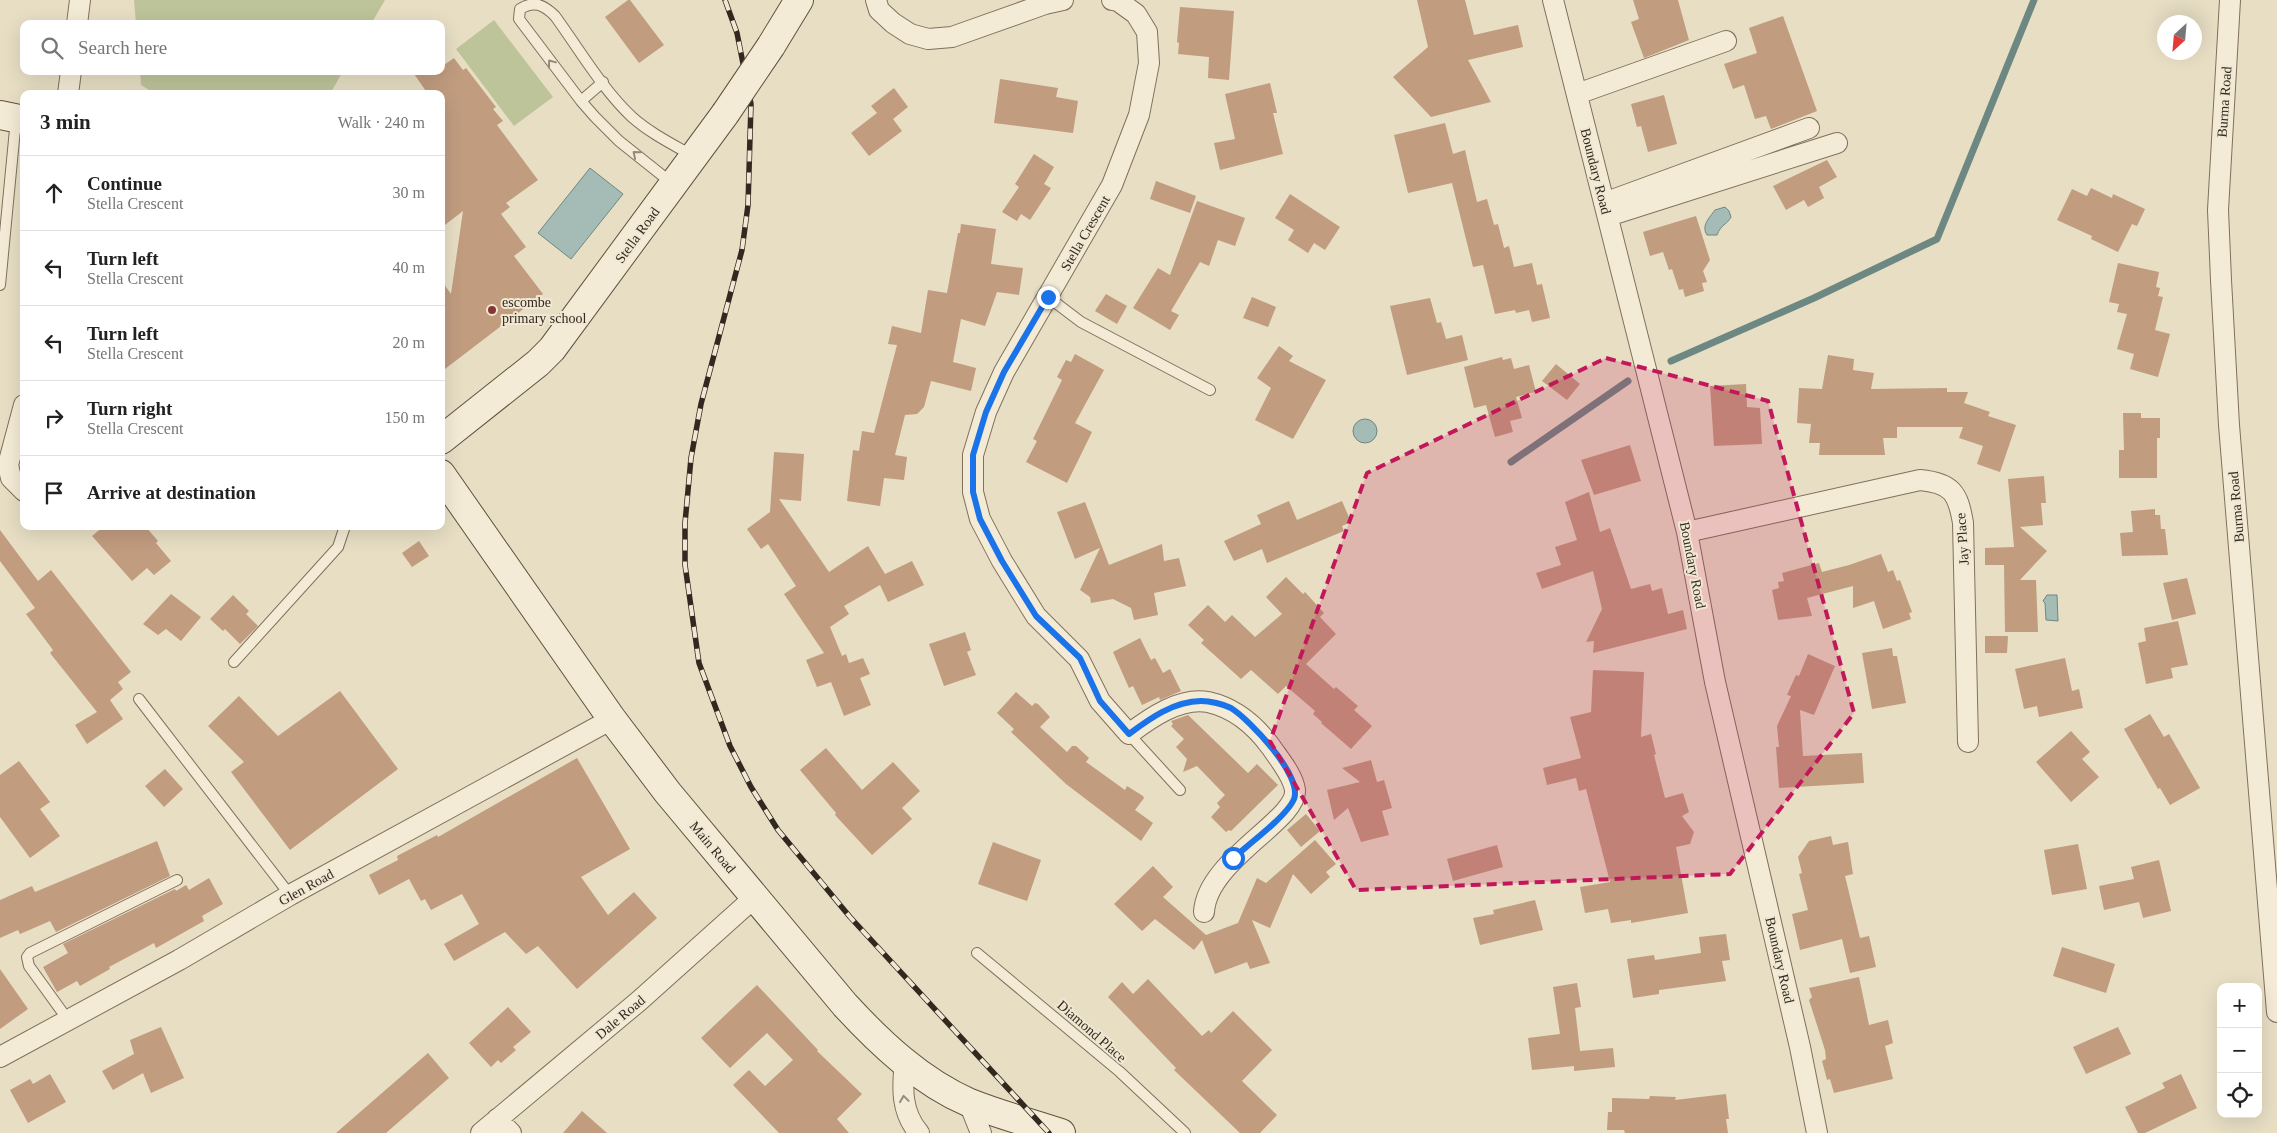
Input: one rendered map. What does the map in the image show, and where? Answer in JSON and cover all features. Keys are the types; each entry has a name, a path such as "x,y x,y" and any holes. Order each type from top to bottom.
{"main road":[{"name":"Stella Road","path":"445,437 552,350 725,114 771,46 799,0"},
{"name":"Main Road","path":"445,480 612,719 668,793 844,1004 873,1035 905,1062 934,1082 969,1102 1061,1133"}],"street":[{"path":"78,20 80,0"},
{"path":"876,0 879,10 893,24 910,34 928,39 952,37 1045,4 1063,0"},
{"name":"Stella Crescent","path":"1112,0 1118,1 1136,14 1147,32 1149,62 1139,115 1112,185 1004,372 986,412 973,455 973,492 980,519 1002,561 1036,616 1080,658 1100,701 1129,734"},
{"name":"Boundary Road","path":"1553,0 1687,532 1715,682 1800,1046 1817,1133"},
{"name":"Burma Road","path":"2230,0 2218,210 2220,280 2230,435 2277,1012"},
{"path":"1577,94 1726,41"},
{"path":"69,90 70,75"},
{"path":"1606,210 1809,128"},
{"path":"1606,210 1837,143"},
{"path":"20,420 8,465 11,478 20,487"},
{"name":"Jay Place","path":"1687,532 1920,480 1938,482 1951,489 1960,504 1963,523 1968,742"},
{"path":"1129,734 1151,717 1188,703 1202,701 1229,707 1242,716 1270,745 1292,780 1295,791 1290,806 1233,858 1209,893 1204,912"},
{"name":"Glen Road","path":"0,1057 179,960 290,895 612,719"},
{"name":"Dale Road","path":"481,1133 504,1126 755,897"},
{"path":"905,1062 903,1098 912,1125 919,1133"},
{"path":"969,1102 981,1133"}],"lane":[{"path":"674,185 619,141 580,101 519,19 520,9 526,3 535,1 545,6 555,16 603,82 631,116 642,125 694,157"},
{"path":"580,101 603,82"},
{"path":"0,285 13,118"},
{"path":"1048,297 1081,322 1210,390"},
{"path":"234,662 338,547 344,530"},
{"path":"139,699 290,895"},
{"path":"1129,734 1180,790"},
{"path":"68,1020 29,966 27,956 177,880"},
{"name":"Diamond Place","path":"978,953 1120,1072 1185,1133"}],"highlighted area":[{"path":"1606,358 1768,401 1854,713 1730,874 1356,890 1270,741 1367,473"}],"green space":[{"path":"134,0 385,0 373,20 136,20"},
{"path":"494,20 553,97 514,126 456,49"},
{"path":"140,75 341,75 332,90 149,90 141,85"}],"water":[{"path":"590,168 623,194 571,259 538,233"},
{"path":"1725,207 1731,217 1717,235 1707,235 1705,225 1708,219 1715,210"},
{"path":"1365,419 1370,420 1376,426 1376,436 1370,442 1365,443 1360,442 1354,436 1353,431 1354,426 1360,420"},
{"path":"2047,595 2057,595 2058,621 2046,620 2045,603 2043,601"}],"building":[{"path":"630,0 664,45 639,63 605,17"},
{"path":"1417,0 1465,0 1474,35 1518,25 1523,47 1468,60 1491,102 1431,117 1393,77 1428,47"},
{"path":"1633,0 1678,0 1689,40 1644,58 1631,22 1639,19"},
{"path":"1180,7 1234,11 1229,80 1208,78 1209,57 1178,54 1179,43 1177,42"},
{"path":"1783,16 1817,111 1771,129 1766,116 1755,119 1744,85 1733,89 1724,64 1757,53 1749,28"},
{"path":"454,58 463,70 466,68 496,107 493,109 503,121 497,125 538,180 506,203 510,207 501,214 526,247 514,256 543,294 445,369 445,286 451,294 463,211 445,225 445,90 425,90 415,75 445,75 445,64"},
{"path":"1000,79 1058,88 1056,97 1078,101 1073,133 994,123"},
{"path":"1270,83 1277,113 1273,113 1283,154 1220,170 1214,143 1235,139 1225,94"},
{"path":"894,88 908,107 893,119 902,131 869,156 851,133 877,113 871,106"},
{"path":"1664,95 1677,144 1648,152 1641,126 1637,127 1631,104"},
{"path":"1445,123 1453,154 1465,150 1477,202 1487,199 1494,225 1498,224 1504,248 1509,246 1514,267 1532,263 1537,285 1542,284 1550,318 1532,322 1529,310 1516,313 1515,310 1495,314 1483,265 1473,267 1452,183 1408,193 1394,135"},
{"path":"1034,154 1054,167 1044,184 1051,188 1030,220 1021,214 1017,221 1002,212 1019,187 1015,184"},
{"path":"1827,160 1837,177 1819,187 1824,198 1808,207 1804,200 1786,210 1773,186"},
{"path":"1156,181 1196,196 1190,213 1150,199"},
{"path":"2091,188 2112,198 2113,194 2145,209 2137,226 2132,224 2118,252 2091,239 2092,236 2057,220 2072,189 2087,196"},
{"path":"1290,194 1340,227 1325,250 1314,243 1308,253 1288,240 1294,230 1275,218"},
{"path":"1197,201 1245,218 1235,246 1218,240 1209,266 1200,262 1171,311 1179,315 1170,330 1133,308 1158,268 1170,275"},
{"path":"1696,216 1710,260 1703,271 1707,282 1702,283 1704,291 1685,297 1683,289 1679,290 1672,269 1669,270 1663,252 1650,256 1643,232"},
{"path":"961,224 996,229 991,264 1023,268 1019,295 997,292 985,326 961,319 953,362 976,368 971,391 931,381 924,407 917,414 905,415 895,455 907,457 904,480 884,478 880,506 847,501 853,450 859,451 862,431 874,433 897,345 888,344 892,326 921,333 928,290 947,293"},
{"path":"2118,263 2159,272 2156,287 2160,288 2158,296 2163,297 2155,330 2170,334 2158,377 2130,369 2134,354 2117,349 2127,314 2117,312 2119,304 2109,302"},
{"path":"1106,294 1127,306 1117,324 1095,311"},
{"path":"1252,297 1276,307 1268,327 1243,318"},
{"path":"1430,298 1437,323 1441,322 1446,339 1462,335 1468,360 1407,375 1390,306"},
{"path":"1279,346 1293,356 1289,361 1326,380 1293,439 1255,420 1271,388 1257,378"},
{"path":"1075,354 1104,370 1075,423 1092,432 1067,483 1026,462 1037,441 1033,439 1062,380 1057,377 1066,360 1071,362"},
{"path":"1828,355 1854,359 1853,370 1874,373 1871,389 1947,388 1947,392 1968,392 1964,403 1990,412 1988,416 2016,425 2000,472 1977,464 1983,446 1959,438 1963,427 1897,427 1897,438 1883,438 1885,455 1819,455 1820,443 1809,443 1811,424 1797,423 1799,388 1822,389"},
{"path":"1502,357 1503,360 1511,358 1514,369 1529,365 1536,392 1516,397 1522,418 1510,421 1513,432 1495,437 1486,405 1474,408 1464,367"},
{"path":"1556,364 1580,384 1567,400 1542,381"},
{"path":"1746,384 1747,407 1760,408 1762,444 1714,446 1710,386"},
{"path":"2123,413 2141,413 2141,418 2160,418 2160,438 2157,438 2157,478 2119,478 2119,450 2124,450"},
{"path":"1630,445 1641,481 1594,495 1581,460"},
{"path":"774,452 804,454 801,501 779,499 829,572 868,546 885,574 912,561 924,585 888,602 880,585 844,606 849,614 830,627 842,656 846,654 849,663 863,658 870,674 860,678 871,705 844,716 831,682 817,687 806,660 824,653 784,594 796,586 768,544 761,549 747,529 770,512"},
{"path":"2044,476 2046,503 2041,503 2043,525 2020,527 2047,551 2020,580 2036,580 2038,632 2005,632 2004,565 1985,565 1985,548 2014,547 2008,479"},
{"path":"1589,492 1600,532 1610,528 1631,589 1650,584 1652,591 1662,588 1668,614 1683,610 1687,629 1593,653 1594,641 1586,642 1602,609 1593,571 1542,589 1536,573 1561,565 1555,547 1577,540 1565,502"},
{"path":"1289,501 1297,520 1342,501 1351,522 1342,526 1344,531 1267,563 1262,549 1234,561 1224,541 1261,524 1257,515"},
{"path":"1085,502 1109,565 1162,544 1164,561 1179,558 1186,586 1154,593 1158,615 1134,620 1131,608 1113,599 1091,603 1090,597 1080,590 1100,548 1075,559 1057,512"},
{"path":"2155,509 2155,515 2160,515 2161,529 2165,529 2168,555 2122,556 2120,533 2133,532 2131,511"},
{"path":"0,530 38,581 51,570 131,672 118,682 123,689 110,700 123,719 87,744 75,725 97,712 50,653 53,650 26,614 35,608 0,561"},
{"path":"99,530 148,530 158,541 156,543 171,561 154,575 147,568 132,581 92,536"},
{"path":"419,541 429,556 412,567 402,553"},
{"path":"1881,554 1888,572 1893,570 1897,581 1900,580 1912,612 1909,613 1911,619 1883,629 1874,601 1853,608 1853,586 1807,598 1812,616 1778,620 1772,590 1779,588 1778,582 1784,581 1782,573 1819,563 1822,572"},
{"path":"1286,577 1303,594 1305,592 1324,613 1320,617 1336,634 1306,664 1334,689 1336,687 1358,706 1354,710 1372,726 1351,749 1321,723 1313,714 1315,711 1286,686 1278,694 1251,670 1241,679 1201,643 1204,640 1188,625 1208,605 1225,622 1232,615 1255,637 1282,614 1266,597"},
{"path":"2187,578 2196,614 2172,620 2163,583"},
{"path":"171,594 201,617 181,641 166,629 158,635 143,624"},
{"path":"233,595 249,611 246,614 258,626 240,644 225,629 223,631 210,619"},
{"path":"2178,621 2188,665 2171,668 2173,678 2146,684 2138,643 2146,641 2144,628"},
{"path":"965,632 971,650 967,652 976,675 944,686 929,644"},
{"path":"1985,636 2008,636 2007,653 1985,653"},
{"path":"1140,638 1151,660 1155,658 1163,673 1170,669 1181,691 1160,700 1159,697 1142,705 1133,686 1129,688 1113,652"},
{"path":"1892,648 1893,656 1897,656 1906,703 1872,709 1862,653"},
{"path":"1808,654 1835,666 1814,715 1800,710 1803,756 1862,753 1864,783 1779,788 1776,747 1779,747 1777,726 1791,696 1787,695 1796,675 1799,676"},
{"path":"2065,658 2072,691 2079,689 2083,708 2039,717 2037,706 2024,709 2015,669"},
{"path":"1593,670 1644,672 1641,737 1651,734 1656,754 1654,755 1665,798 1683,793 1689,812 1682,816 1694,832 1690,844 1676,847 1688,913 1631,923 1631,920 1611,923 1608,909 1585,913 1580,887 1610,882 1586,789 1579,791 1576,778 1547,785 1543,768 1581,758 1570,717 1591,712"},
{"path":"340,691 398,769 290,850 231,772 244,762 208,726 239,696 278,736"},
{"path":"1016,692 1032,706 1035,703 1038,704 1050,717 1040,727 1067,752 1072,746 1076,746 1089,758 1086,762 1125,790 1127,786 1143,796 1144,798 1135,810 1153,823 1141,841 1066,784 1011,732 1014,729 997,713"},
{"path":"2150,714 2164,737 2169,734 2200,788 2170,805 2160,788 2158,789 2124,729"},
{"path":"1188,715 1248,773 1257,764 1278,785 1231,831 1226,832 1211,817 1220,807 1217,803 1225,795 1197,766 1183,772 1187,759 1176,747 1184,739 1171,726 1173,724 1171,721"},
{"path":"2071,731 2090,752 2082,759 2099,777 2071,802 2036,762"},
{"path":"826,748 862,790 893,762 920,791 902,808 912,819 872,855 835,815 836,813 800,770"},
{"path":"577,758 630,849 581,877 608,915 634,892 657,918 577,989 538,946 526,954 505,932 454,961 444,944 479,924 462,894 431,910 425,899 421,901 409,879 379,895 369,875 398,860 397,856 437,835 438,837"},
{"path":"1371,760 1377,782 1384,780 1392,808 1382,811 1389,835 1361,842 1348,808 1334,820 1327,790 1360,782 1342,768"},
{"path":"19,761 50,802 40,809 60,836 30,858 0,817 0,775"},
{"path":"165,769 183,789 164,807 145,786"},
{"path":"1306,814 1320,831 1301,847 1287,830"},
{"path":"1831,836 1833,845 1848,842 1853,874 1845,876 1860,938 1869,936 1876,967 1850,973 1842,939 1800,950 1792,914 1808,910 1799,874 1802,873 1798,857 1809,841"},
{"path":"1315,840 1336,864 1326,872 1330,877 1311,894 1293,874 1270,928 1252,920 1270,963 1250,969 1247,962 1215,974 1202,940 1194,950 1155,919 1142,931 1114,904 1153,866 1173,887 1163,897 1206,935 1238,923 1257,878 1266,883"},
{"path":"157,841 170,876 56,932 50,921 20,934 18,930 0,938 0,900 32,886 35,892"},
{"path":"993,842 1041,860 1027,901 978,884"},
{"path":"2078,844 2087,889 2052,895 2044,850"},
{"path":"1497,845 1503,867 1453,881 1447,859"},
{"path":"2159,860 2171,911 2143,918 2139,902 2104,910 2099,886 2134,879 2131,867"},
{"path":"209,878 223,904 202,916 204,921 156,948 154,943 109,967 110,969 80,986 77,981 57,992 43,967 68,953 63,944 175,889 176,891 186,885 189,890"},
{"path":"1535,900 1543,930 1480,945 1473,918 1494,914 1493,910"},
{"path":"1726,934 1730,960 1722,961 1726,981 1659,990 1659,994 1633,998 1627,959 1654,955 1655,960 1701,953 1699,937"},
{"path":"2062,947 2115,964 2106,993 2053,976"},
{"path":"0,969 28,1009 0,1029"},
{"path":"1859,977 1869,1025 1888,1020 1893,1043 1885,1046 1893,1079 1834,1093 1830,1079 1827,1080 1822,1061 1826,1059 1825,1050 1809,1000 1812,997 1809,988"},
{"path":"1148,979 1202,1036 1209,1030 1211,1033 1233,1011 1272,1050 1242,1081 1277,1115 1260,1133 1240,1133 1174,1070 1176,1068 1108,997 1122,982 1133,994"},
{"path":"1577,983 1581,1007 1575,1008 1580,1051 1613,1048 1615,1067 1574,1071 1574,1066 1532,1070 1528,1038 1560,1034 1553,987"},
{"path":"757,985 817,1051 862,1094 837,1119 849,1133 779,1133 733,1085 749,1070 765,1086 793,1060 767,1033 730,1068 701,1038"},
{"path":"508,1007 531,1032 513,1047 516,1050 501,1063 498,1060 491,1067 469,1043"},
{"path":"161,1027 184,1078 151,1093 143,1073 113,1090 102,1071 134,1054 130,1040"},
{"path":"2118,1027 2131,1054 2086,1074 2073,1047"},
{"path":"428,1053 449,1078 386,1133 336,1133"},
{"path":"50,1074 66,1102 28,1123 10,1090 30,1079 33,1084"},
{"path":"2181,1074 2197,1108 2145,1133 2138,1133 2125,1107 2165,1088 2162,1083"},
{"path":"1726,1094 1729,1119 1726,1119 1728,1133 1625,1133 1624,1130 1607,1130 1608,1112 1612,1112 1612,1098 1649,1099 1650,1096 1676,1097 1675,1100"},
{"path":"582,1111 607,1133 563,1133"}],"waterway":[{"path":"1671,361 1814,298 1937,239 2034,0"},
{"path":"1511,462 1628,381"}],"railway":[{"path":"725,0 737,33 751,104 748,205 742,250 701,404 691,458 685,523 685,565 699,663 730,746 751,787 778,830 850,917 1049,1133"}],"place":[{"name":"escombe primary school","path":"492,310"}],"route":[{"path":"1048,297 1004,372 986,412 973,455 973,492 980,519 1002,561 1036,616 1080,658 1100,701 1129,734 1151,717 1172,708 1202,701 1229,707 1242,716 1270,745 1292,780 1295,791 1294,798 1281,816 1233,858"}]}
